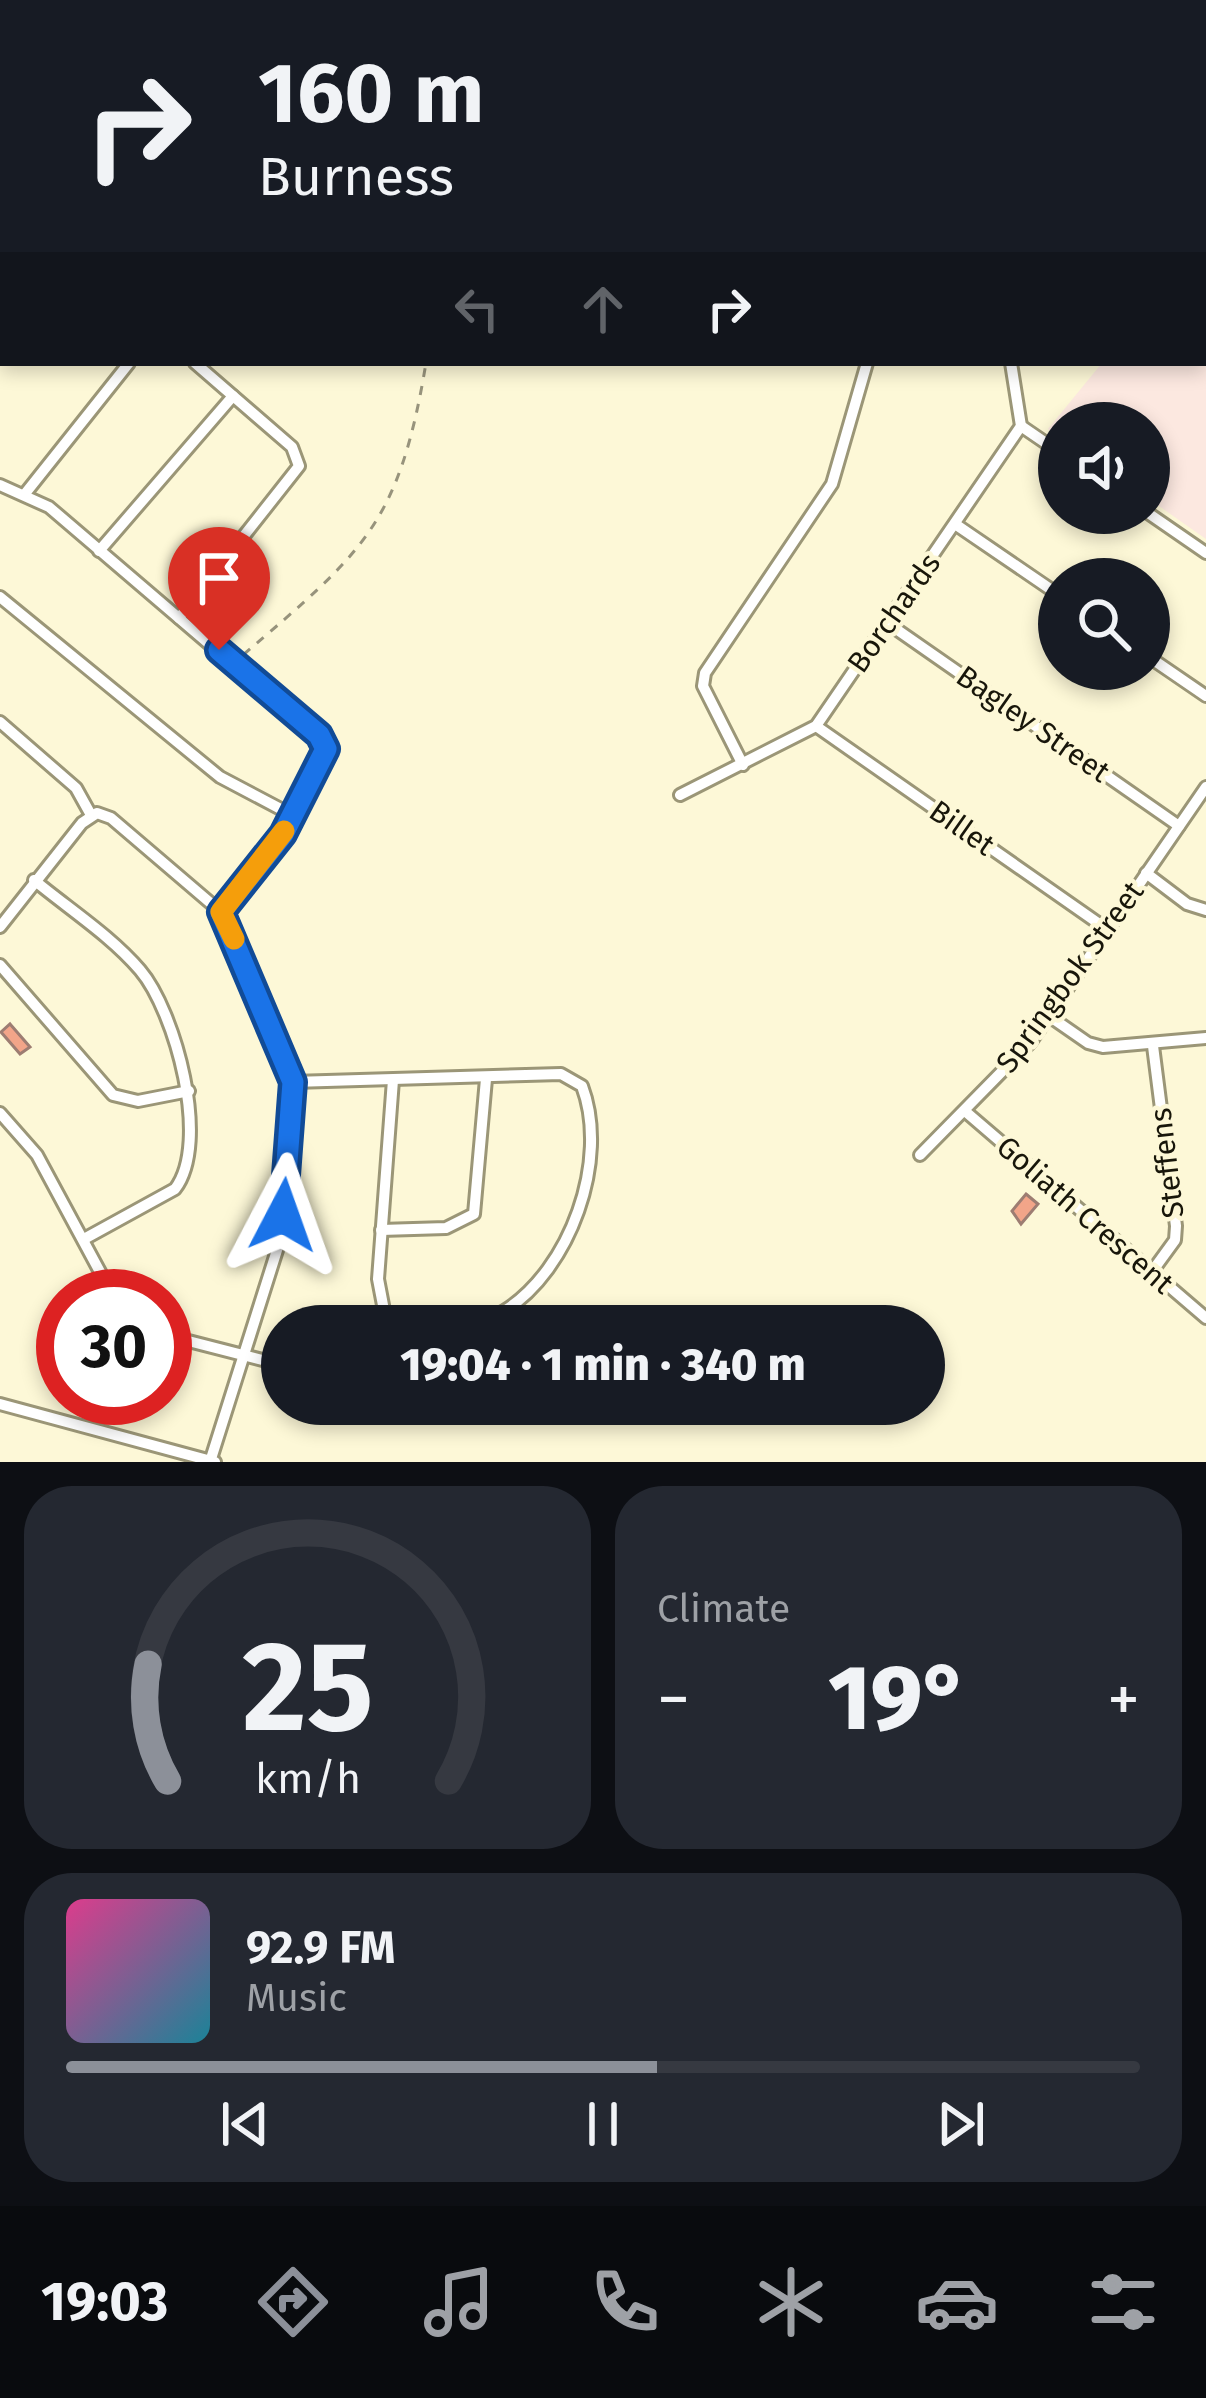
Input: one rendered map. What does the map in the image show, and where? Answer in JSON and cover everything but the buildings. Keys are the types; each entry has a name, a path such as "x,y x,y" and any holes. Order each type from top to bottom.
{"street":[{"path":"24,495 127,366"},
{"path":"179,618 299,466 292,448 198,366"},
{"path":"743,765 703,686 705,673 832,484 866,366"},
{"path":"1011,366 1021,426 1038,438"},
{"path":"99,550 233,396"},
{"name":"Borchards","path":"680,795 816,726 1021,426"},
{"path":"0,485 49,507 325,743 325,758 269,854 221,912"},
{"path":"955,524 1038,581"},
{"path":"1170,528 1206,553"},
{"path":"0,597 220,777 292,814"},
{"name":"Bagley Street","path":"886,622 1179,826"},
{"path":"1170,671 1206,696"},
{"path":"0,722 76,788 94,814 111,818 221,912 293,1082 278,1246 212,1461 0,1404"},
{"name":"Billet","path":"816,726 1108,931"},
{"name":"Springbok Street","path":"920,1155 966,1112 1049,1016 1206,788"},
{"path":"0,927 34,880 94,814"},
{"path":"1146,873 1186,904 1206,910"},
{"path":"34,880 142,972 189,1091 190,1147 182,1181 84,1239"},
{"path":"0,965 113,1095 138,1101 189,1091"},
{"path":"1049,1016 1088,1043 1154,1046 1206,1038"},
{"name":"Steffens","path":"1151,1273 1175,1240 1176,1226 1154,1046"},
{"path":"293,1082 561,1075 578,1081 585,1093 589,1164 554,1264 511,1305"},
{"path":"381,1230 446,1228 474,1214 486,1079"},
{"path":"383,1305 378,1280 393,1080"},
{"name":"Goliath Crescent","path":"966,1112 1206,1318"},
{"path":"0,1113 37,1155 99,1269"},
{"path":"192,1342 261,1359"}],"path":[{"path":"234,663 322,587 374,529 398,486 425,366"}],"shaded area":[{"path":"1100,366 1206,366 1206,539 1170,514 1170,402 1070,402"}],"slow traffic":[{"path":"234,939 221,912 284,831"}],"route":[{"path":"219,650 319,735 326,749 283,834 221,912 293,1082 283,1215"}]}
